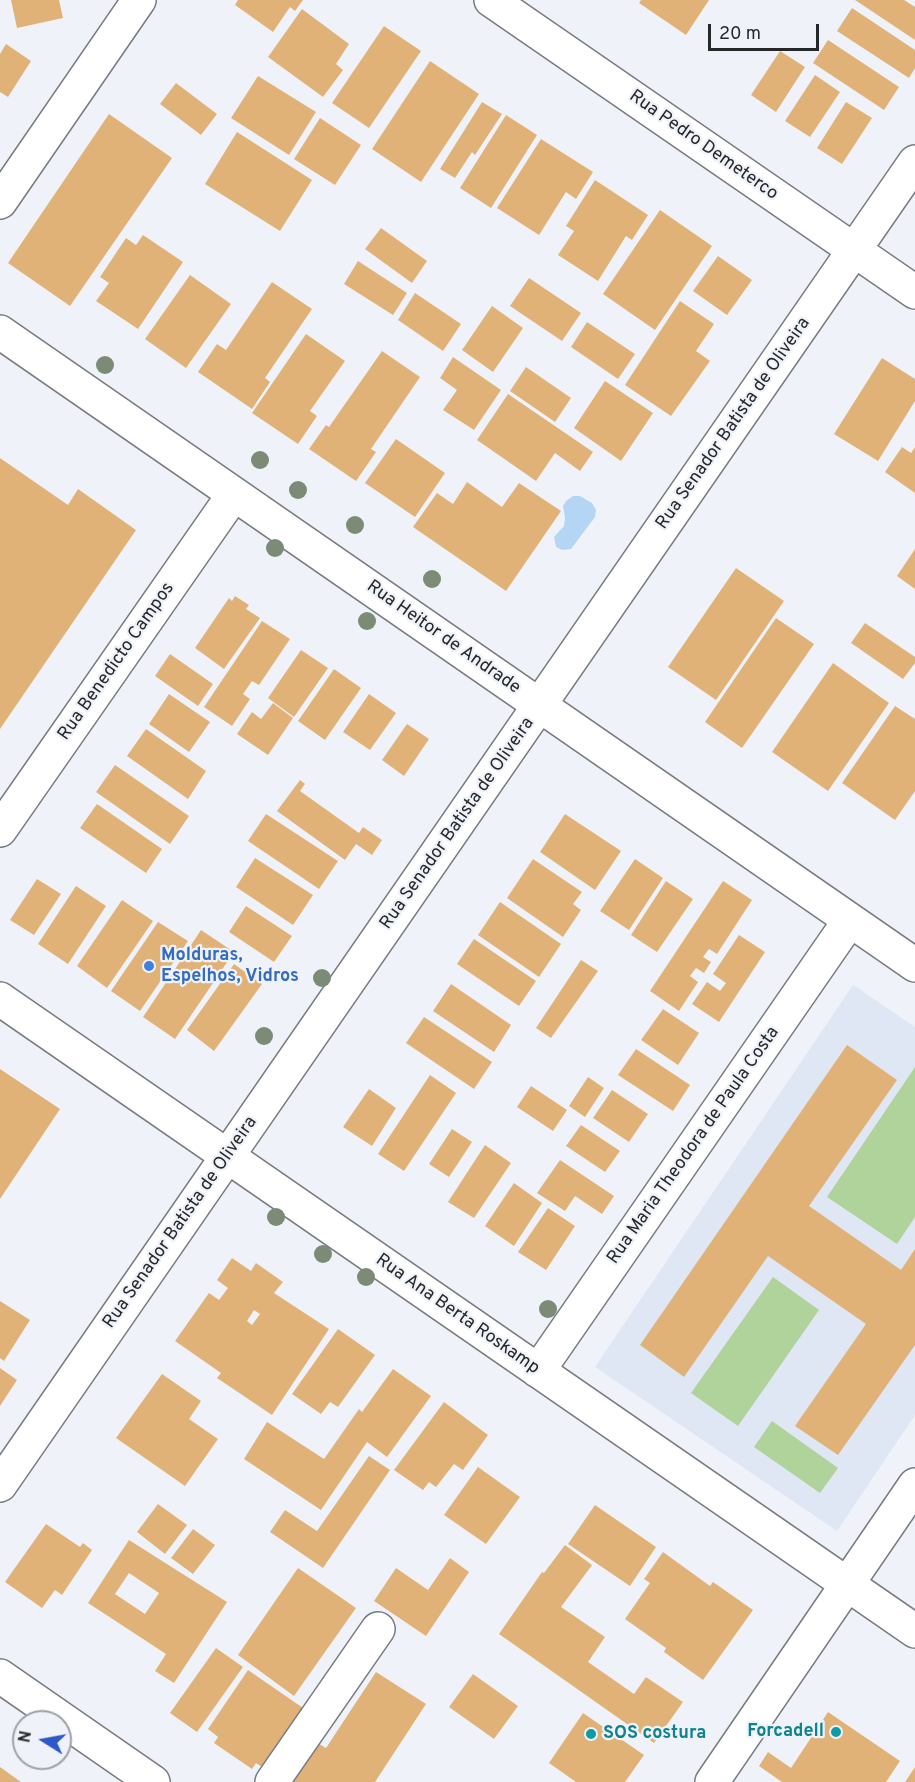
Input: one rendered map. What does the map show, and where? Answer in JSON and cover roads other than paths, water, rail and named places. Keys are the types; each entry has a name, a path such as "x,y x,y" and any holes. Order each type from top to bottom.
{"street":[{"path":"0,202 139,0"},
{"name":"Rua Pedro Demeterco","path":"491,0 915,292"},
{"name":"Rua Senador Batista de Oliveira","path":"0,1485 915,162"},
{"name":"Rua Heitor de Andrade","path":"0,332 915,965"},
{"name":"Rua Benedicto Campos","path":"0,830 234,494"},
{"name":"Rua Maria Theodora de Paula Costa","path":"538,1371 850,920"},
{"name":"Rua Ana Berta Roskamp","path":"0,999 915,1631"},
{"path":"712,1782 915,1485"},
{"path":"272,1782 378,1629"},
{"path":"0,1676 153,1782"}],"water":[{"path":"573,496 580,496 592,503 596,510 595,517 571,549 562,550 556,547 554,537 564,526 563,506"}],"place":[{"name":"Molduras, Espelhos, Vidros","path":"149,966"},
{"name":"Forcadell","path":"836,1732"},
{"name":"SOS costura","path":"591,1734"}]}
